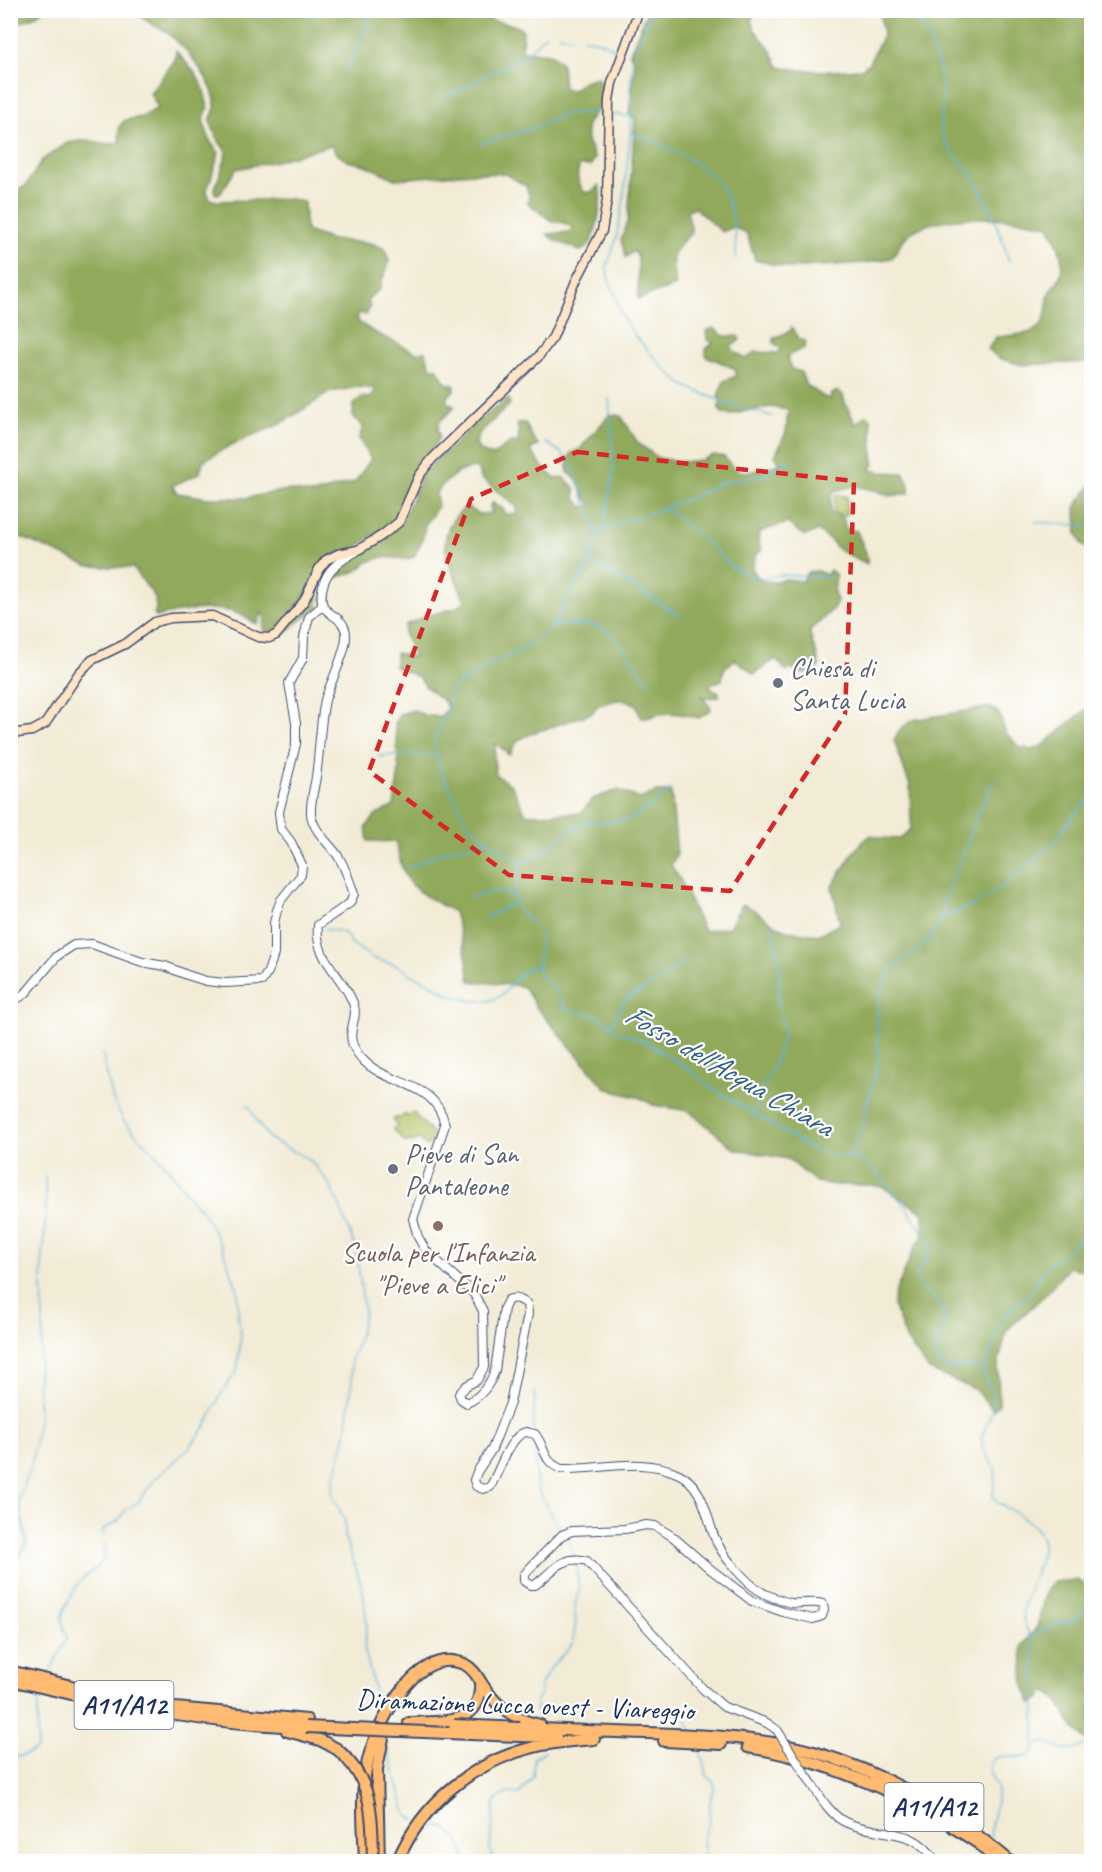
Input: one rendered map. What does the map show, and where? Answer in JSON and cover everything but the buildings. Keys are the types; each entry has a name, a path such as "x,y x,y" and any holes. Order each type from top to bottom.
{"highway":[{"path":"365,1862 366,1766 374,1739 402,1689 429,1666 437,1663 460,1663 472,1669 491,1697 517,1718 534,1724 594,1735"},
{"name":"Diramazione Lucca ovest - Viareggio","path":"10,1671 112,1696 238,1718 267,1726 306,1723 409,1723 520,1732"},
{"path":"409,1723 450,1721 466,1715 475,1706 479,1697 479,1679"},
{"name":"Diramazione Lucca ovest - Viareggio","path":"10,1680 172,1715 666,1738 708,1736 767,1747 850,1769 922,1800 980,1836 1011,1862"},
{"path":"379,1862 377,1769 380,1744 393,1704"},
{"path":"267,1726 320,1740 338,1749 349,1758 367,1790 371,1813 373,1862"},
{"path":"397,1862 423,1816 456,1784 497,1760 534,1747 594,1735"},
{"name":"Diramazione Lucca ovest - Viareggio","path":"850,1769 919,1806 978,1843 998,1862"}],"main road":[{"path":"10,734 32,730 45,724 79,673 92,660 126,644 155,622 171,618 212,616 258,637 269,638 276,634 304,601 319,568 326,560 358,550 381,537 399,522 419,476 432,459 538,357 553,338 576,281 602,231 607,200 609,100 612,83 639,10"}],"street":[{"path":"358,550 338,562 329,571 320,598 322,606 341,622 346,635 344,648 326,700 317,772 311,798 311,817 325,842 339,857 354,894 350,903 318,925 317,932 327,964 349,992 355,1006 350,1037 355,1049 375,1070 419,1089 434,1102 443,1116 445,1125 412,1219 426,1251 474,1294 483,1311 484,1367 477,1380 466,1386 459,1394 461,1399 468,1402 476,1398 492,1379 504,1308 508,1300 520,1299 527,1304 528,1314 510,1403 492,1449 477,1472 474,1480 476,1486 483,1489 490,1487 511,1444 519,1435 533,1433 547,1459 561,1469 626,1464 663,1468 680,1475 692,1484 703,1501 714,1536 739,1572 764,1593 790,1603 823,1604 822,1616 813,1619 752,1601 672,1536 655,1526 572,1531 565,1534 528,1569 524,1575 524,1581 535,1585 560,1563 576,1558 587,1561 703,1689 724,1707 767,1723 777,1730 831,1810 843,1821 898,1832 914,1839 936,1862"},
{"path":"10,1003 25,994 57,957 74,945 92,944 206,981 225,983 261,981 268,972 274,954 274,923 277,910 281,900 301,875 302,865 281,829 279,812 296,744 296,723 289,683 303,658 304,637 309,617 322,606"}],"highlighted area":[{"path":"577,452 854,481 845,714 730,891 509,875 369,771 471,499"}],"green space":[{"path":"11,10 42,11 36,16 11,26"},
{"path":"478,10 479,16 485,19 512,24 523,30 522,51 551,54 562,64 564,89 573,90 584,81 598,77 602,91 600,103 586,126 587,141 595,158 590,166 580,165 578,176 585,193 593,191 599,185 600,207 591,241 584,249 579,251 547,234 569,232 573,227 561,222 553,222 528,203 529,196 526,186 506,174 474,173 395,179 366,165 347,161 336,153 331,145 276,161 236,169 220,194 216,194 214,191 226,151 217,139 210,121 215,108 215,99 211,89 200,68 184,49 170,35 137,11"},
{"path":"963,10 1091,11 1092,339 1087,362 1022,365 998,358 988,349 996,337 1026,333 1042,324 1050,292 1061,272 1060,251 1049,226 1016,220 977,218 938,222 921,227 908,235 892,258 865,263 789,268 755,260 747,234 734,227 722,232 695,208 687,210 692,233 679,245 673,256 676,286 638,299 638,257 634,251 626,257 621,240 628,220 635,119 629,114 635,66 630,53 647,11 757,11 751,20 755,30 771,50 779,67 829,71 861,69 869,63 883,35 880,11 956,11 962,13"},
{"path":"176,51 195,73 203,87 208,108 203,121 211,143 219,153 207,191 210,199 216,201 291,199 304,202 306,231 332,240 371,243 385,249 389,261 380,289 368,299 370,307 366,315 358,312 358,322 417,353 425,351 431,368 437,368 446,383 454,385 454,390 446,399 455,407 439,422 440,437 434,449 437,450 416,474 395,520 357,547 324,558 302,600 274,632 263,630 265,618 261,614 258,624 236,613 218,609 185,611 156,617 154,614 155,597 133,568 88,566 11,533 11,193 26,186 42,160 67,143 87,140 107,144 119,143 119,127 125,120 142,117 158,108 150,93 175,60","holes":["359,387 376,389 371,398 361,397 353,406 353,417 363,426 359,439 371,459 355,482 313,494 287,490 245,498 209,498 177,493 172,486 200,473 203,461 229,446 280,424 330,392"]},
{"path":"792,327 798,338 806,342 804,348 787,356 791,369 801,372 806,385 824,397 830,399 831,394 838,391 843,395 855,424 866,415 871,419 874,464 870,470 904,473 909,486 909,493 889,496 855,486 834,491 831,498 831,514 843,517 846,529 857,531 866,552 867,564 839,550 817,531 805,536 787,523 759,532 758,541 762,550 756,555 752,569 760,580 803,581 807,573 817,571 827,575 830,570 836,575 834,593 837,600 834,608 810,631 819,667 803,674 791,669 787,672 776,659 754,674 735,659 724,669 722,680 709,685 713,690 719,692 719,697 704,698 700,695 711,708 699,718 670,713 641,718 636,704 621,700 612,701 597,706 592,713 518,740 509,755 496,743 494,758 496,775 511,785 526,814 581,813 593,799 618,790 640,799 656,792 671,792 677,853 671,865 704,931 729,927 742,904 789,931 818,935 840,924 832,885 864,840 871,835 900,839 911,829 910,786 894,740 901,728 913,720 989,707 998,712 1006,733 1019,747 1032,750 1042,746 1091,705 1091,1315 1086,1271 1069,1267 1046,1294 1007,1330 998,1364 999,1404 993,1410 976,1390 929,1370 907,1341 893,1305 895,1293 914,1249 922,1238 924,1213 883,1187 816,1182 788,1159 735,1149 689,1111 653,1105 641,1098 605,1087 536,1007 521,986 470,981 466,955 454,912 424,895 406,878 396,842 368,841 366,827 376,815 394,806 399,770 395,723 400,714 414,710 426,716 441,716 447,709 445,702 426,687 419,677 395,667 396,653 414,657 404,633 405,625 426,616 456,608 465,601 448,560 445,540 459,512 467,507 480,514 492,513 490,506 493,503 503,509 506,514 516,514 517,507 481,478 479,469 466,469 449,479 436,493 438,506 425,525 423,538 414,557 407,559 383,557 368,562 357,571 332,579 328,591 331,604 327,608 322,598 330,573 401,524 421,477 442,453 444,454 477,422 508,398 510,404 479,434 476,443 479,450 492,456 513,441 517,445 519,434 517,423 525,423 539,445 530,450 545,470 556,479 563,477 575,488 575,497 582,507 591,505 576,479 568,472 567,465 571,453 580,449 610,414 621,416 638,443 658,458 683,462 702,460 713,455 725,457 730,465 743,472 757,471 780,464 775,456 786,432 788,410 771,407 731,415 723,414 718,408 721,403 718,396 724,381 736,376 736,369 706,357 706,349 713,343 707,339 706,331 713,328 724,336 738,336 740,340 732,346 732,349 746,359 755,352 778,353 781,349 774,343 774,338 790,331"},
{"path":"1091,486 1091,548 1083,546 1077,534 1076,505"},
{"path":"835,495 847,496 846,515 834,514"},
{"path":"348,554 334,563 323,575 317,598 319,607 285,634 280,634 328,562"},
{"path":"413,1112 436,1138 426,1146 419,1138 413,1143 410,1140 406,1143 393,1129 397,1126 393,1120 405,1114 407,1117"},
{"path":"1077,1580 1091,1588 1091,1742 1075,1729 1062,1706 1050,1694 1044,1691 1041,1698 1032,1704 1024,1686 1022,1646 1037,1627 1046,1590 1054,1582"}],"waterway":[{"path":"347,71 373,10"},
{"path":"648,10 649,18 634,51 630,89 631,129 623,204 616,240 607,266 608,277 624,319 635,336 683,385 730,405 772,416"},
{"path":"911,10 929,40 940,73 943,95 941,121 943,136 948,147 970,173 983,194 998,227 1009,261"},
{"path":"446,97 525,55 545,35"},
{"path":"559,35 572,37"},
{"path":"584,38 602,42 618,53"},
{"path":"480,144 540,126 567,113 603,113"},
{"path":"614,114 631,117"},
{"path":"631,132 689,159 717,181 730,207 736,258"},
{"name":"Fosso dell'Acqua Chiara","path":"609,399 614,470 605,520 587,569 570,592 555,623 544,635 456,686 452,691 448,711 436,733 435,751 443,775 466,821 480,835 516,859 519,876 514,898 515,904 540,932 539,973 555,989 566,1009 596,1015 619,1032 645,1041 687,1068 712,1088 810,1148 835,1156 850,1156 866,1164 907,1208 930,1244 930,1252 916,1279 917,1284 939,1304 944,1316 938,1341 937,1359 946,1367 975,1366 984,1372 993,1398 992,1412 982,1436 982,1446 996,1471 993,1496 997,1502 1034,1527 1039,1532 1043,1545 1023,1609 1024,1623 1033,1652 1035,1745 1034,1750 1026,1756 1002,1756 992,1760 990,1771 997,1792 991,1840"},
{"path":"545,442 562,453 571,465 599,537"},
{"path":"603,530 688,499 725,481 758,477 790,460"},
{"path":"664,508 742,573 756,578 782,575 830,577"},
{"path":"1036,522 1092,524"},
{"path":"590,561 681,616"},
{"path":"553,626 586,624 603,629 626,651 650,685"},
{"path":"378,756 435,754"},
{"path":"850,1156 864,1124 876,1072 877,1013 881,989 892,968 923,946 939,925 946,892 995,777"},
{"path":"520,864 586,822 630,819 654,804 671,789"},
{"path":"943,917 974,905 1001,887 1056,841 1070,819 1092,797"},
{"path":"408,868 445,851 487,840"},
{"path":"470,898 495,892 513,896"},
{"path":"483,919 514,903"},
{"path":"755,1112 784,1035 778,996 780,968 773,925"},
{"path":"325,929 346,934 351,943 374,959 397,965 448,994 472,1001 489,1001 501,996 523,971 538,964"},
{"path":"611,1025 625,1000 667,975 689,958"},
{"path":"102,1054 113,1100 124,1121 167,1167 204,1213 222,1248 238,1290 241,1334 237,1371 221,1394 206,1426 189,1448 154,1480 138,1502 125,1511 118,1521 103,1530 103,1536"},
{"path":"248,1105 270,1139 310,1160 328,1182 356,1249 364,1312 351,1361 352,1379 346,1435 332,1492 345,1520 345,1538 362,1586 367,1624 364,1647 377,1700"},
{"path":"10,1568 20,1557 27,1541 19,1508 19,1498 32,1461 39,1414 37,1384 43,1330 45,1177"},
{"path":"984,1371 1000,1326 1012,1307 1032,1292 1040,1275 1049,1264 1067,1251 1092,1227"},
{"path":"533,1430 535,1392"},
{"path":"534,1437 537,1488 561,1531"},
{"path":"566,1537 575,1557"},
{"path":"48,1676 67,1638 62,1619 63,1613 82,1579 103,1561 105,1543"},
{"path":"536,1712 541,1684 573,1641 576,1620 574,1610 579,1589 576,1562"},
{"path":"1030,1634 1036,1634 1060,1623 1073,1621 1092,1606"},
{"path":"10,1758 25,1755 37,1749 38,1697 41,1691"},
{"path":"669,1710 686,1718 690,1730"},
{"path":"1037,1745 1046,1741 1051,1745 1069,1749 1087,1744 1092,1740"},
{"path":"387,1747 405,1810 408,1816 415,1820"},
{"path":"698,1748 707,1776 713,1781 715,1788 711,1797 710,1822 704,1834 705,1851 701,1862"},
{"path":"493,1862 490,1848 495,1800 508,1793 519,1794 533,1777 534,1758 545,1751"},
{"path":"425,1824 440,1826 451,1832 461,1845 466,1862"}],"place":[{"name":"Chiesa di Santa Lucia","path":"778,683"},
{"name":"Pieve di San Pantaleone","path":"393,1169"},
{"name":"Scuola per l'Infanzia \"Pieve a Elici\"","path":"438,1226"}]}
